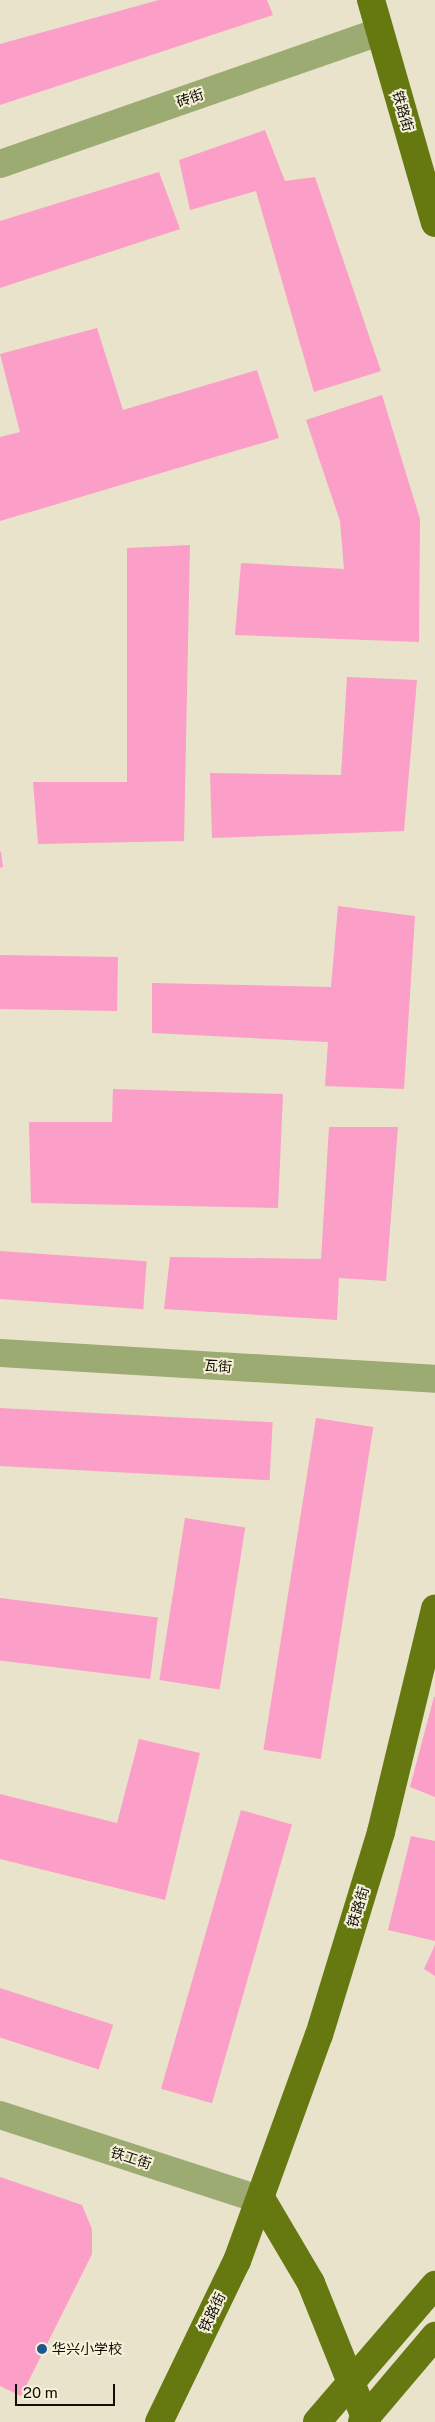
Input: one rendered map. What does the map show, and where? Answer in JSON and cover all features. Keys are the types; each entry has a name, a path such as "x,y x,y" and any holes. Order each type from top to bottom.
{"main road":[{"name":"铁路街","path":"370,0 435,223"},
{"name":"铁路街","path":"159,2422 237,2262 262,2200 319,2035 381,1832 435,1608"},
{"path":"262,2200 311,2283 367,2422"},
{"path":"317,2422 435,2284"},
{"path":"362,2422 435,2336"}],"street":[{"name":"砖街","path":"0,164 380,32"},
{"name":"瓦街","path":"0,1353 435,1379"},
{"name":"铁工街","path":"0,2115 262,2200"}],"building":[{"path":"159,0 267,0 273,15 0,105 0,44"},
{"path":"265,130 285,181 315,177 381,371 314,392 256,191 190,210 179,160"},
{"path":"159,172 180,229 0,288 0,221"},
{"path":"97,328 123,410 257,370 279,438 0,521 0,437 20,432 0,354"},
{"path":"382,395 420,519 419,642 235,635 241,563 344,569 340,521 306,420"},
{"path":"190,545 184,841 38,844 33,782 127,782 127,548"},
{"path":"347,677 417,680 404,831 212,838 210,773 341,775"},
{"path":"0,852 3,867 0,868"},
{"path":"338,906 415,916 404,1089 325,1086 328,1042 152,1033 152,983 331,987"},
{"path":"0,955 118,957 117,1011 0,1009"},
{"path":"113,1089 283,1094 278,1208 31,1203 29,1122 112,1122"},
{"path":"329,1127 398,1127 386,1281 339,1278 337,1320 164,1309 170,1257 321,1259"},
{"path":"0,1251 147,1261 143,1309 0,1299"},
{"path":"0,1408 273,1422 270,1480 0,1466"},
{"path":"316,1418 373,1427 321,1759 263,1750"},
{"path":"185,1518 245,1528 220,1690 159,1680"},
{"path":"0,1598 158,1617 150,1679 0,1660"},
{"path":"435,1697 435,1797 410,1787"},
{"path":"139,1739 200,1753 165,1900 0,1859 0,1794 117,1823"},
{"path":"241,1810 292,1825 212,2103 161,2089"},
{"path":"411,1836 435,1841 435,1941 388,1930"},
{"path":"435,1945 435,1976 424,1969"},
{"path":"0,1988 113,2025 99,2069 0,2037"},
{"path":"0,2177 82,2205 92,2229 92,2254 21,2396 0,2386"}],"place":[{"name":"华兴小学校","path":"42,2349"}]}
